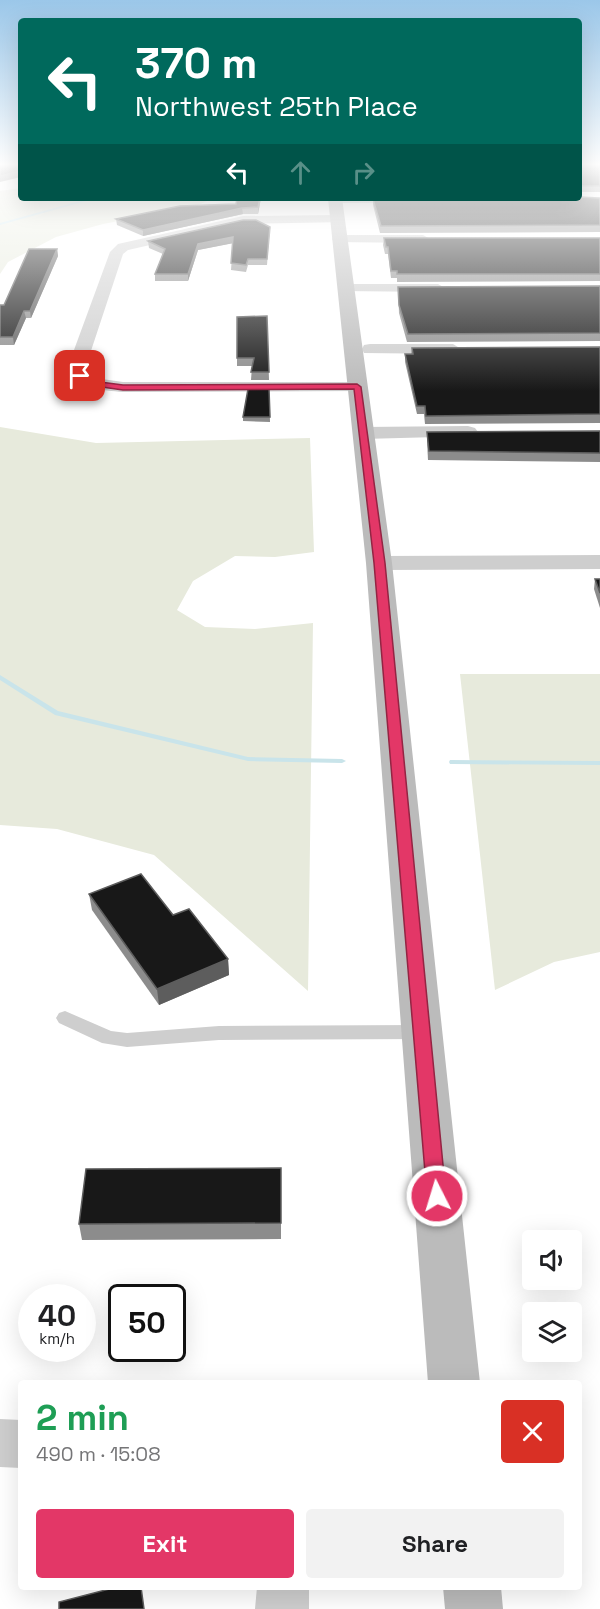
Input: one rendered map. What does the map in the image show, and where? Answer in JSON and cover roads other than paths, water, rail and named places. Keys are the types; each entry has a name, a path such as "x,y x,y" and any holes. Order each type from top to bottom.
{"main road":[{"path":"340,241 379,563 454,1380"},
{"path":"472,1590 474,1609"}],"street":[{"path":"151,241 123,248 117,252 76,369 80,376 98,384 123,387 357,387"},
{"path":"346,288 456,288"},
{"path":"370,349 473,349"},
{"path":"363,433 486,432"},
{"path":"379,563 600,562"},
{"path":"0,1443 18,1444"},
{"path":"282,1609 283,1590"}],"lane":[{"path":"65,1018 109,1038 127,1040 219,1033 422,1032"}],"waterway":[{"path":"0,677 55,713 248,759 342,761"},
{"path":"453,762 600,763"}]}
